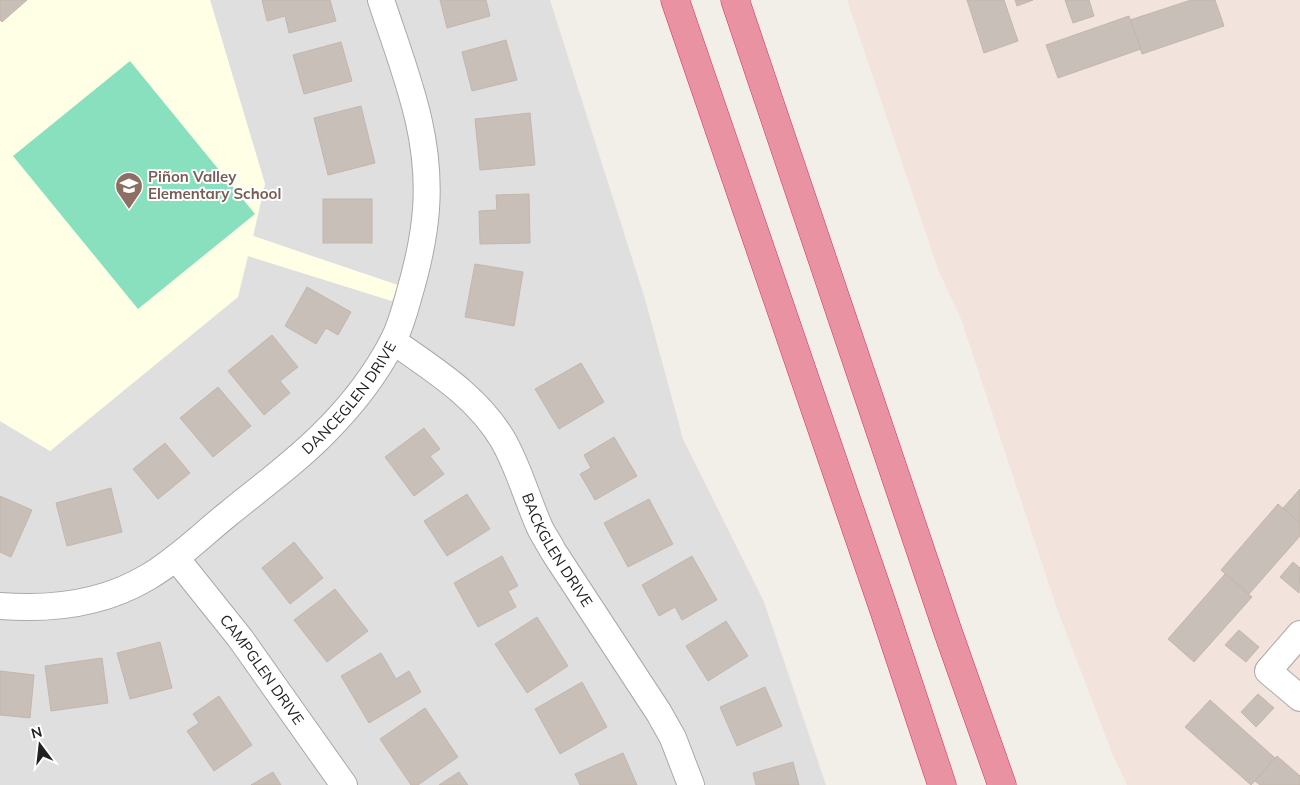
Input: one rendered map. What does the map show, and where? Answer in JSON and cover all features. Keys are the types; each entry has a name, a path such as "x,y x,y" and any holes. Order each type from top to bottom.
{"highway":[{"path":"675,0 877,588 942,785"},
{"path":"734,0 945,623 1002,785"}],"street":[{"name":"DANCEGLEN DRIVE","path":"0,606 31,608 63,606 90,601 119,591 147,578 176,558 325,433 353,401 377,369 394,341 420,258 426,220 427,187 419,122 382,0"},
{"name":"BACKGLEN DRIVE","path":"394,341 466,394 503,440 516,466 540,527 553,551 659,713 673,738 691,785"},
{"name":"CAMPGLEN DRIVE","path":"176,558 240,638 344,785"},
{"path":"1300,634 1268,671 1300,698"}],"shaded area":[{"name":"Piñon Valley Elementary School","path":"0,0 210,0 265,184 253,236 398,285 392,301 248,256 238,297 50,451 0,421"},
{"path":"210,0 550,0 645,299 683,439 764,602 826,785 0,785 0,421 51,451 248,255 392,301 398,286 253,236 265,184"},
{"path":"847,0 1300,0 1300,785 1127,785 1112,753 1056,606 961,319 939,272"}],"green space":[{"path":"130,61 255,214 138,309 13,156"}],"building":[{"path":"0,0 27,0 2,22 0,20"},
{"path":"262,0 330,0 336,21 289,33 285,16 267,21"},
{"path":"440,0 486,0 490,16 447,28"},
{"path":"967,0 1004,0 1018,41 984,53"},
{"path":"1015,0 1033,0 1017,6"},
{"path":"1065,0 1089,0 1094,16 1073,23"},
{"path":"1191,0 1215,0 1224,26 1142,54 1130,20"},
{"path":"1129,16 1141,49 1058,78 1046,45"},
{"path":"506,40 517,80 472,91 462,52"},
{"path":"341,42 352,81 304,94 293,55"},
{"path":"361,106 375,163 328,175 314,118"},
{"path":"530,113 535,165 480,170 475,119"},
{"path":"529,194 530,243 480,244 479,211 497,210 496,195"},
{"path":"323,199 372,199 372,243 323,243"},
{"path":"475,264 523,272 514,326 465,317"},
{"path":"307,287 351,312 338,335 326,328 316,344 285,326"},
{"path":"272,335 298,367 280,381 290,393 264,415 228,371"},
{"path":"581,363 604,402 559,429 535,389"},
{"path":"218,387 251,426 213,457 180,418"},
{"path":"424,428 440,449 430,456 444,474 414,496 385,457"},
{"path":"614,437 637,476 595,500 580,474 591,468 584,455"},
{"path":"165,443 190,473 158,499 133,469"},
{"path":"111,488 122,532 67,546 56,503"},
{"path":"1300,489 1300,523 1283,508"},
{"path":"467,494 490,529 447,556 424,521"},
{"path":"0,496 32,510 11,557 0,552"},
{"path":"649,499 673,544 628,567 604,523"},
{"path":"1278,504 1300,523 1300,536 1249,594 1221,570"},
{"path":"294,542 323,578 290,604 262,568"},
{"path":"502,556 518,586 508,591 516,607 478,627 454,583"},
{"path":"692,556 717,600 682,620 675,607 659,616 642,585"},
{"path":"1293,562 1300,568 1299,593 1280,577"},
{"path":"1225,574 1252,597 1194,662 1168,639"},
{"path":"335,589 368,631 327,662 294,620"},
{"path":"537,617 568,666 527,693 495,644"},
{"path":"726,621 748,656 708,681 686,646"},
{"path":"1239,630 1259,647 1246,662 1225,645"},
{"path":"160,642 172,688 130,699 117,653"},
{"path":"381,653 396,679 409,671 421,692 369,723 341,676"},
{"path":"102,658 108,703 51,711 45,666"},
{"path":"0,671 34,675 30,718 0,715"},
{"path":"582,682 607,727 560,754 535,709"},
{"path":"765,687 782,726 737,746 720,707"},
{"path":"1258,694 1274,708 1256,727 1241,712"},
{"path":"219,696 252,745 214,771 187,731 199,723 193,714"},
{"path":"1210,700 1275,758 1251,785 1185,727"},
{"path":"425,708 458,757 418,785 411,785 380,739"},
{"path":"623,753 637,785 580,785 575,774"},
{"path":"1277,756 1300,776 1300,785 1260,785 1255,781"},
{"path":"793,762 799,785 756,785 753,773"},
{"path":"273,772 281,785 251,785"},
{"path":"459,772 468,785 439,785"}],"place":[{"name":"Piñon Valley Elementary School","path":"129,210"}]}
